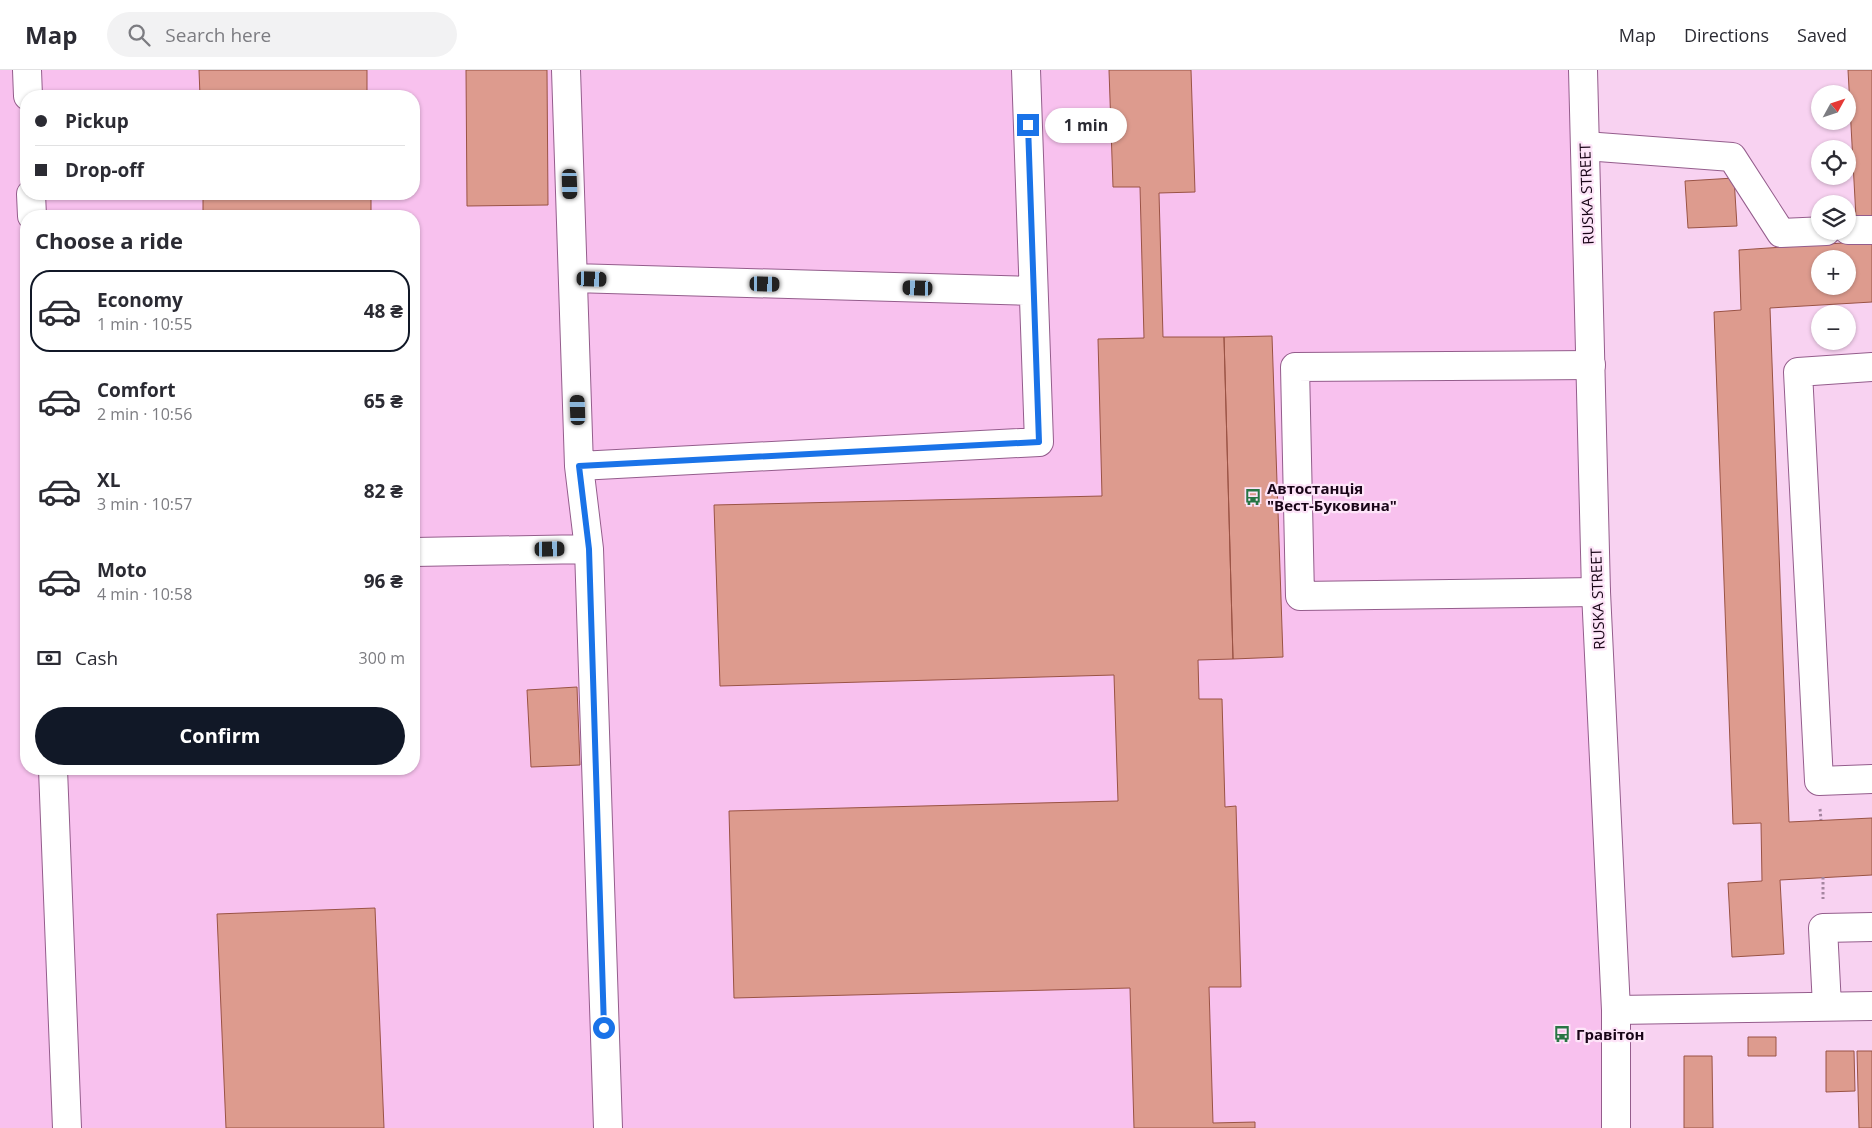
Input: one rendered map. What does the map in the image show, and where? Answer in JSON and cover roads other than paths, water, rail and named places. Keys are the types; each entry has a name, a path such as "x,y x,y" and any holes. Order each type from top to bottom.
{"main road":[{"path":"27,70 28,90"},
{"path":"566,70 579,466 589,549 608,1128"},
{"path":"579,466 1039,442 1026,70"},
{"name":"RUSKA STREET","path":"1583,70 1596,592 1616,1010 1616,1128"},
{"path":"1585,146 1732,157 1781,233 1811,232"},
{"path":"1856,230 1872,230"},
{"path":"573,278 1033,291"},
{"path":"1590,365 1295,367 1300,596 1596,592"},
{"path":"1872,367 1798,372 1819,781 1872,779"},
{"path":"420,552 589,549"},
{"path":"53,775 67,1128"},
{"path":"1828,1006 1823,928 1872,927"},
{"path":"1616,1010 1872,1006"}],"place":[{"name":"Автостанція \"Вест-Буковина\"","path":"1253,497"},
{"name":"Гравітон","path":"1562,1034"}]}
